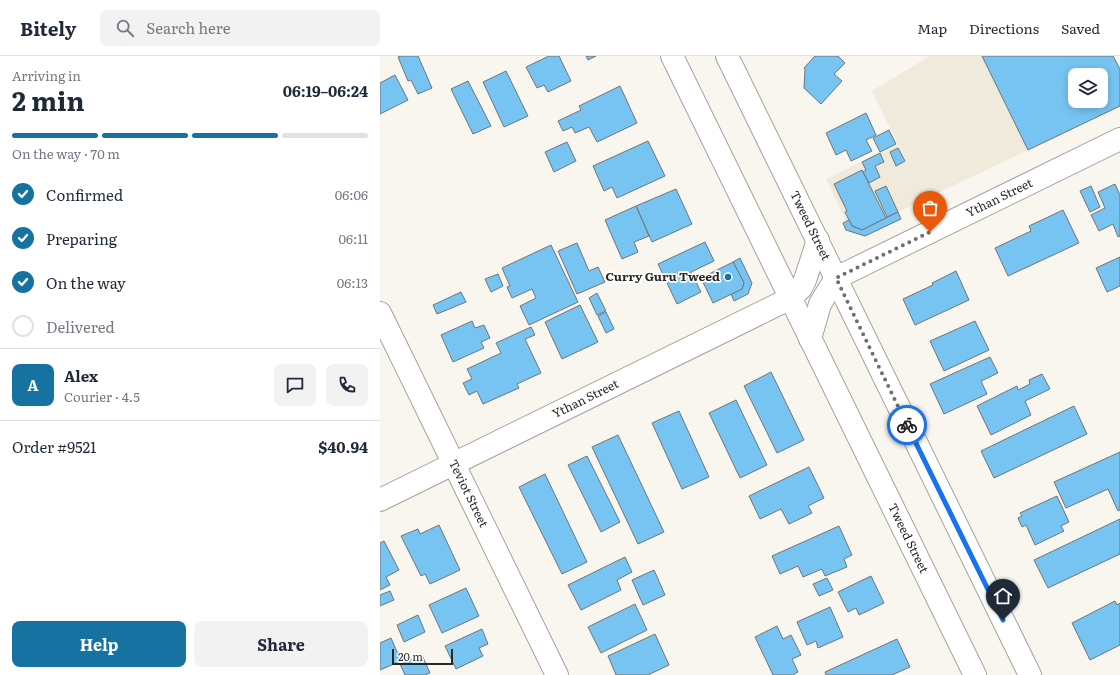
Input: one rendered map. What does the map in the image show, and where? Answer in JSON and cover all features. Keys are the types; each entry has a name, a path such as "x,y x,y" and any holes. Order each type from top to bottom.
{"main road":[{"name":"Tweed Street","path":"672,56 975,675"},
{"name":"Tweed Street","path":"727,56 1030,675"},
{"name":"Ythan Street","path":"836,278 1120,139"},
{"path":"791,298 801,288 806,280 818,240"},
{"path":"810,339 820,304 836,278"},
{"name":"Ythan Street","path":"380,500 791,298"},
{"name":"Teviot Street","path":"380,312 557,675"}],"shaded area":[{"path":"930,56 1114,56 1120,69 1120,106 852,234 826,179 898,144 872,91"}],"building":[{"path":"418,56 432,88 418,94 411,80 408,81 398,57"},
{"path":"549,56 559,56 571,81 548,92 544,85 537,88 526,67"},
{"path":"586,56 596,56 588,60"},
{"path":"815,56 838,56 845,63 834,74 842,81 821,104 804,88 804,68"},
{"path":"982,56 1113,56 1120,69 1120,106 1028,150"},
{"path":"506,71 528,116 504,127 483,82"},
{"path":"395,75 408,100 380,114 380,83"},
{"path":"468,81 491,126 473,134 451,89"},
{"path":"620,86 637,123 597,142 589,127 575,133 572,127 563,131 558,121 581,110 579,106"},
{"path":"866,113 876,135 866,140 872,151 851,161 846,150 836,155 826,133"},
{"path":"889,130 896,144 880,152 873,138"},
{"path":"648,141 665,176 617,198 612,187 604,191 593,166"},
{"path":"567,142 576,161 554,172 545,152"},
{"path":"898,148 905,161 896,166 890,152"},
{"path":"880,153 884,162 875,166 880,177 869,183 863,172 866,170 862,162"},
{"path":"862,170 886,218 862,230 852,226 845,212 847,211 834,184"},
{"path":"1115,184 1120,195 1120,236 1118,237 1113,224 1099,231 1091,215 1105,208 1098,192"},
{"path":"886,186 898,212 887,217 875,191"},
{"path":"1091,186 1100,207 1090,212 1080,191"},
{"path":"676,189 692,224 652,242 636,206"},
{"path":"636,206 649,236 634,242 638,252 622,259 605,220"},
{"path":"1063,210 1079,243 1008,276 995,248 1031,231 1029,226"},
{"path":"898,212 901,219 865,236 846,230 843,223 849,220 852,226 862,230"},
{"path":"705,242 714,261 691,272 701,292 677,304 658,264"},
{"path":"577,243 589,271 598,267 605,282 577,294 558,251"},
{"path":"551,245 578,302 529,325 520,306 536,298 532,289 512,298 507,287 510,286 502,268"},
{"path":"1120,257 1120,286 1107,292 1096,268"},
{"path":"740,258 752,283 748,294 734,301 731,294 742,289 744,283 733,262"},
{"path":"733,262 744,283 742,289 713,303 701,278"},
{"path":"956,271 969,300 915,325 903,299 933,285 932,283"},
{"path":"498,274 503,286 491,292 485,279"},
{"path":"461,292 466,302 437,314 433,305"},
{"path":"597,293 606,311 597,315 589,298"},
{"path":"580,305 598,342 562,359 545,322"},
{"path":"606,312 614,329 606,333 598,316"},
{"path":"472,321 475,328 484,325 490,338 481,342 484,348 453,362 441,335"},
{"path":"975,321 989,350 944,371 930,341"},
{"path":"531,327 535,335 525,339 541,373 517,384 519,388 483,404 477,391 469,395 463,383 472,379 467,369 501,353 496,343"},
{"path":"990,357 998,373 981,381 987,394 944,414 930,384"},
{"path":"771,372 804,440 777,453 744,386"},
{"path":"1042,374 1050,389 1025,401 1031,415 991,435 977,406 1017,386 1018,390 1030,384 1029,380"},
{"path":"736,400 767,465 740,478 709,413"},
{"path":"1074,406 1087,434 994,478 981,451"},
{"path":"679,411 709,477 682,489 652,423"},
{"path":"618,435 664,532 638,544 592,447"},
{"path":"1120,452 1120,510 1118,511 1108,489 1066,508 1054,482"},
{"path":"587,456 620,522 601,532 568,465"},
{"path":"809,467 824,498 808,506 812,513 789,524 781,509 760,519 749,496"},
{"path":"545,474 587,562 562,574 519,487"},
{"path":"1057,496 1069,522 1061,526 1064,531 1035,545 1026,525 1022,527 1018,518 1022,516 1020,513"},
{"path":"1120,519 1120,554 1048,588 1034,560"},
{"path":"439,525 460,570 430,584 425,574 421,576 401,536 418,529 420,534"},
{"path":"839,526 852,555 844,559 847,567 825,576 822,569 803,577 798,566 780,574 772,556"},
{"path":"384,541 399,570 386,577 390,585 380,590 380,543"},
{"path":"625,557 632,572 617,580 621,590 581,610 568,585"},
{"path":"654,570 665,595 643,605 632,580"},
{"path":"871,576 884,603 859,615 856,608 848,612 838,592"},
{"path":"827,578 833,590 819,596 813,584"},
{"path":"466,588 479,616 442,633 429,605"},
{"path":"390,591 394,600 380,606 380,595"},
{"path":"1115,601 1117,605 1120,603 1120,645 1090,660 1072,623"},
{"path":"635,604 647,630 601,653 588,627"},
{"path":"830,607 843,637 818,648 816,641 807,645 797,622"},
{"path":"418,615 425,632 404,642 397,625"},
{"path":"777,626 783,639 791,635 801,655 792,659 798,672 793,675 773,675 755,637"},
{"path":"482,629 488,644 479,648 483,656 456,669 445,646"},
{"path":"655,634 669,665 648,675 616,675 608,656"},
{"path":"391,638 401,661 380,670 380,643"},
{"path":"897,639 910,667 892,675 826,675 825,672"},
{"path":"422,655 430,673 425,675 405,675 400,664"}],"way so far":[{"path":"907,425 836,278 930,232"}],"place":[{"name":"Curry Guru Tweed","path":"728,277"}],"route":[{"path":"907,425 1003,620"}]}
